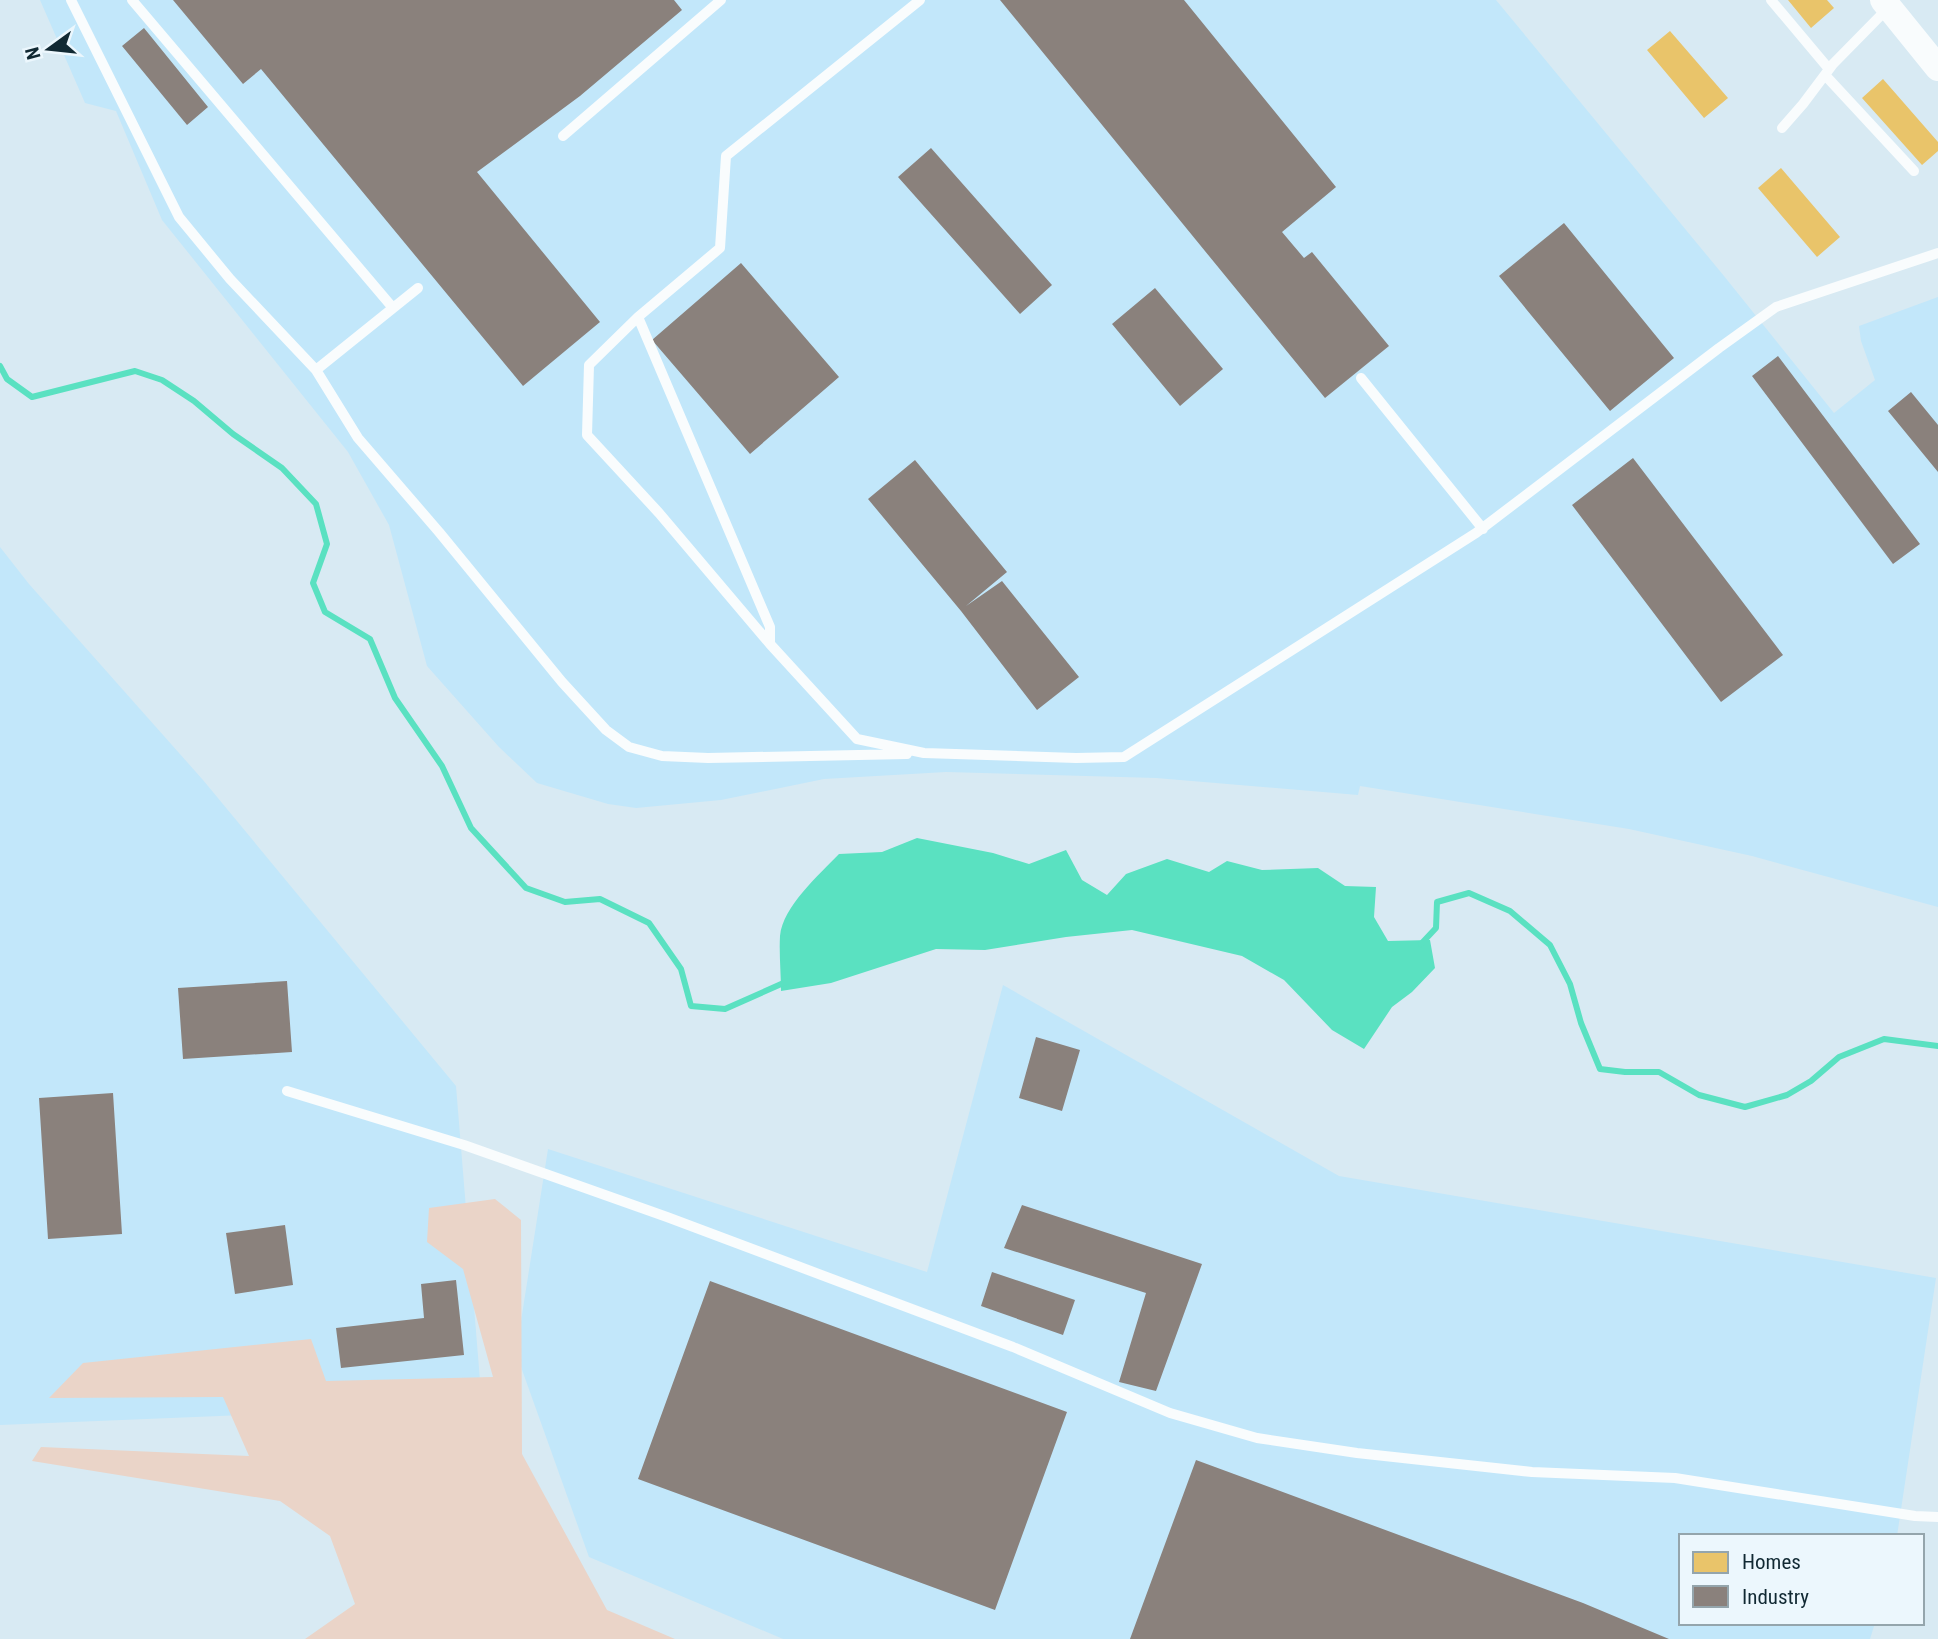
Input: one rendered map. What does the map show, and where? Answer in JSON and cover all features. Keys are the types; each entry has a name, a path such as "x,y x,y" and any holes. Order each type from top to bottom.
{"street":[{"path":"1886,3 1938,68"}],"lane":[{"path":"71,0 179,217 230,279 316,370 358,438 562,682 606,730 629,747 662,756 708,758 924,753 1124,757 1483,528 1776,307 1938,253"},
{"path":"132,0 393,308"},
{"path":"563,136 721,0"},
{"path":"920,0 726,156 720,248 638,317 589,365 587,435 659,513 770,645 856,739 924,753"},
{"path":"1771,0 1827,72 1914,172"},
{"path":"1782,128 1886,3"},
{"path":"316,370 418,288"},
{"path":"638,317 770,627 770,645"},
{"path":"1361,378 1483,528"},
{"path":"287,1091 464,1144 1013,1347 1170,1413 1257,1438 1357,1453 1532,1472 1675,1478 1914,1516 1938,1517"}],"shaded area":[{"path":"40,0 1496,0 1834,413 1875,380 1861,341 1859,326 1938,297 1938,907 1752,856 1629,829 1360,786 1358,795 1156,778 946,772 824,779 721,800 636,808 608,804 537,783 499,747 427,666 389,525 348,452 162,220 116,111 85,103"},
{"path":"0,547 29,584 203,780 456,1086 482,1405 0,1425"},
{"path":"917,838 993,853 1029,864 1066,850 1082,880 1107,895 1126,874 1167,859 1209,872 1227,861 1262,870 1318,868 1345,886 1376,887 1374,917 1388,941 1430,940 1435,968 1412,992 1392,1007 1364,1049 1332,1030 1284,980 1242,956 1132,930 985,950 936,949 831,983 781,991 780,936 783,925 795,902 812,881 839,854 882,852"},
{"path":"1003,985 1339,1176 1936,1278 1897,1534 1679,1534 1679,1625 1874,1625 1870,1639 783,1639 589,1557 516,1353 548,1149 927,1272"},
{"path":"495,1199 521,1220 522,1454 607,1610 675,1639 305,1639 355,1604 330,1536 280,1501 32,1461 41,1447 249,1456 223,1397 49,1398 83,1363 311,1339 326,1381 493,1377 463,1269 427,1242 429,1208"}],"building: Homes":[{"path":"1788,0 1827,0 1834,8 1811,28"},
{"path":"1670,31 1728,98 1704,118 1647,50"},
{"path":"1883,79 1938,142 1938,151 1922,165 1862,98"},
{"path":"1781,168 1840,237 1817,257 1758,188"}],"building: Industry":[{"path":"173,0 674,0 682,10 580,96 477,172 600,322 523,386 261,69 243,84"},
{"path":"1000,0 1184,0 1336,187 1282,232 1304,258 1312,252 1389,346 1325,398"},
{"path":"144,28 208,107 187,125 122,46"},
{"path":"931,148 1052,285 1020,314 898,177"},
{"path":"1564,223 1674,358 1610,411 1499,276"},
{"path":"741,263 839,377 750,454 652,340"},
{"path":"1155,288 1223,369 1180,406 1112,324"},
{"path":"1778,356 1920,544 1893,564 1752,376"},
{"path":"1911,392 1938,425 1938,472 1888,411"},
{"path":"1633,458 1783,655 1721,702 1572,505"},
{"path":"915,460 1007,572 966,606 1002,581 1079,677 1037,710 961,611 868,499"},
{"path":"287,981 292,1052 183,1059 178,988"},
{"path":"1036,1037 1080,1050 1062,1111 1019,1098"},
{"path":"113,1093 122,1234 48,1239 39,1098"},
{"path":"1022,1205 1202,1264 1156,1391 1119,1382 1146,1293 1004,1248"},
{"path":"285,1225 293,1285 235,1294 226,1233"},
{"path":"992,1272 1075,1300 1063,1335 981,1306"},
{"path":"456,1280 464,1355 341,1368 336,1328 424,1318 421,1284"},
{"path":"710,1281 1067,1412 995,1610 638,1479"},
{"path":"1196,1460 1583,1603 1669,1639 1130,1639"}],"waterway":[{"path":"0,366 7,379 32,397 135,371 162,380 282,468 316,504 327,544 313,583 325,612 370,639 395,698 442,766 471,828 526,888 565,902 600,899 649,923 681,969 691,1006 725,1009 788,981"},
{"path":"1421,944 1436,928 1437,902 1469,893 1510,911 1550,945 1570,984 1581,1023 1600,1069 1659,1072 1699,1095 1745,1107 1787,1095 1811,1081 1839,1057 1884,1039 1938,1046"}]}
